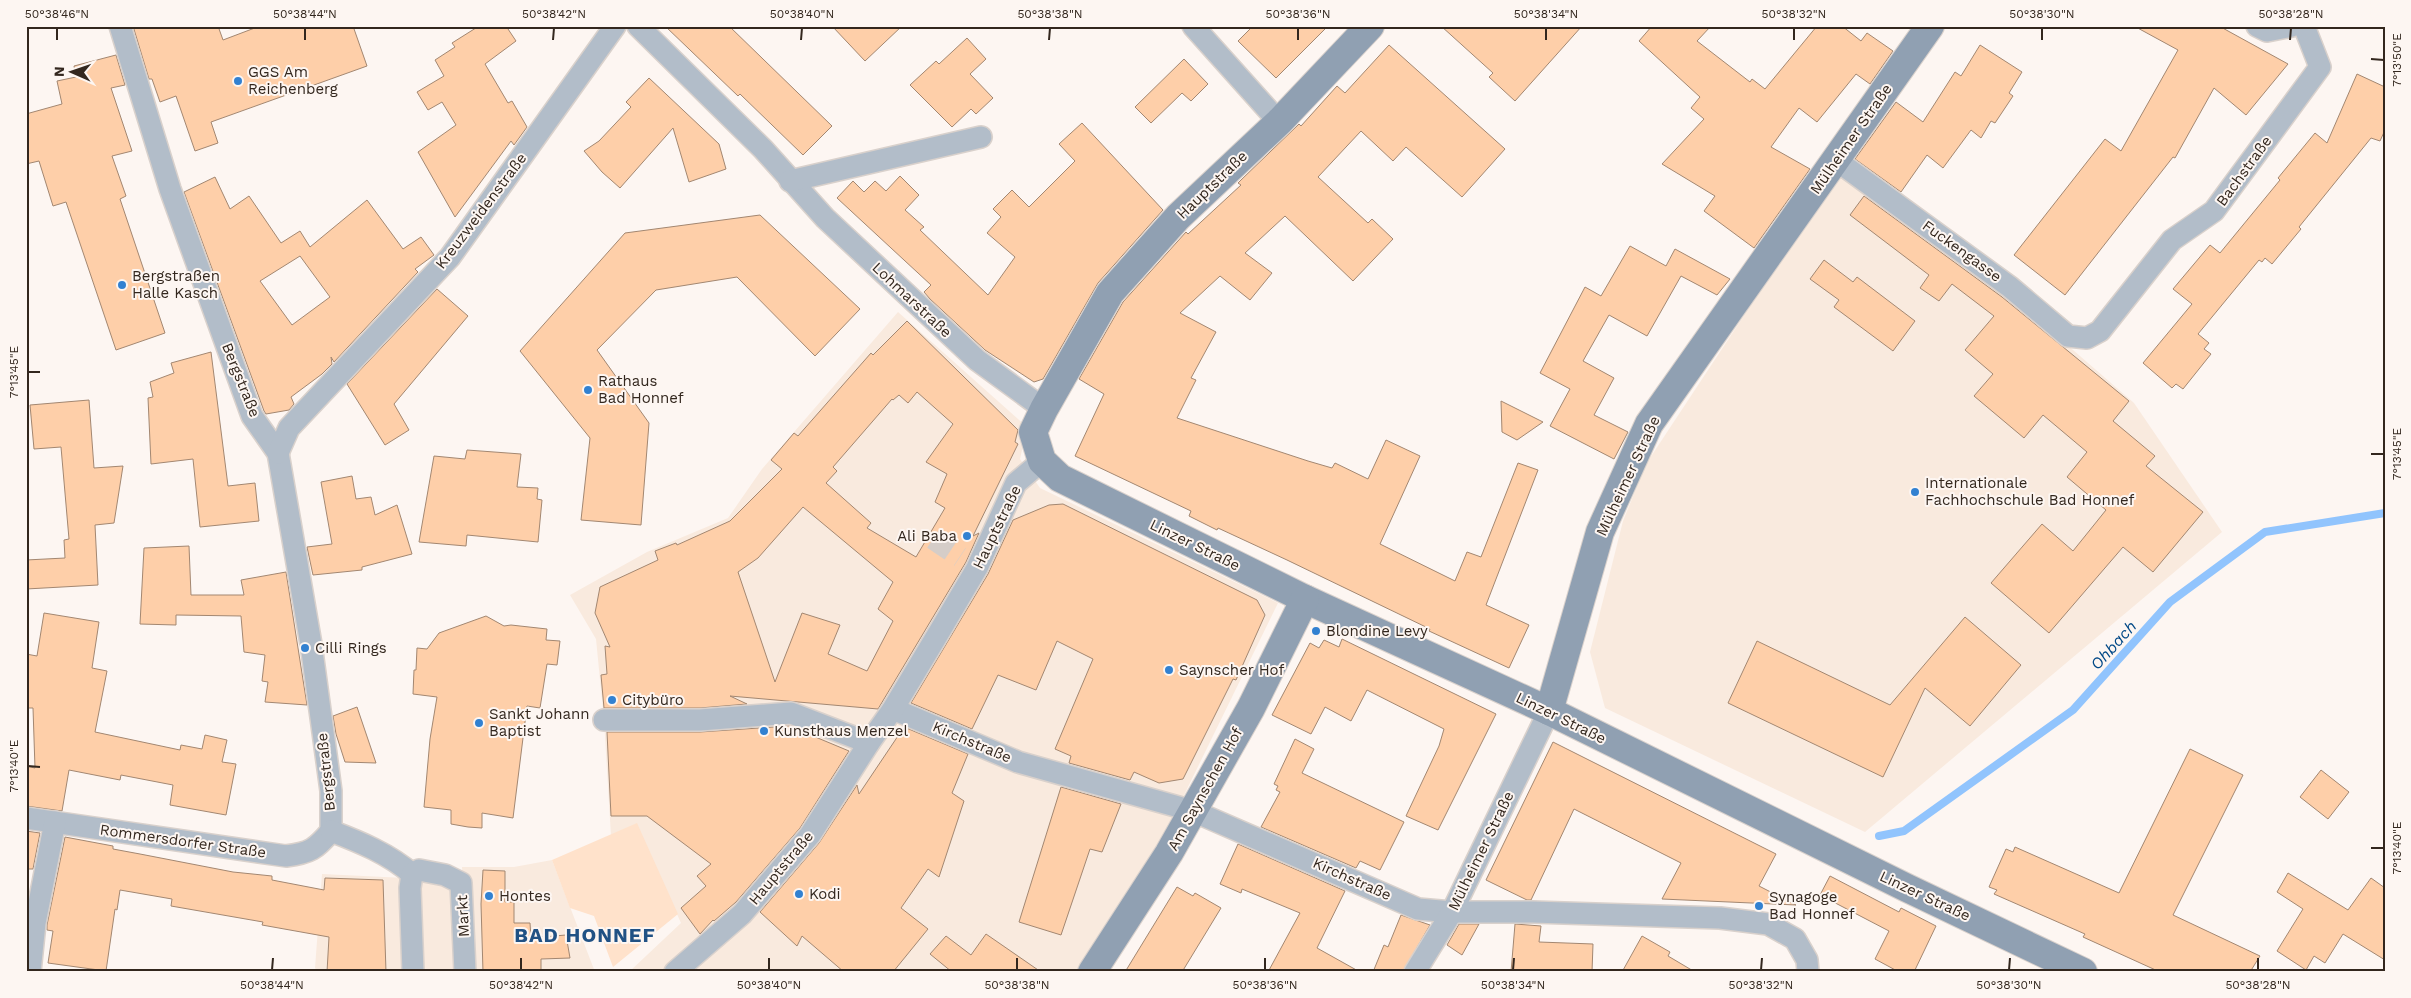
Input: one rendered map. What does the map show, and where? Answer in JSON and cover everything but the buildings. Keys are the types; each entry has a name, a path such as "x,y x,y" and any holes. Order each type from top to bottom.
{"main road":[{"name":"Hauptstraße","path":"1042,461 1034,432 1044,408 1110,293 1178,217 1279,122 1370,26"},
{"name":"Mülheimer Straße","path":"1549,711 1600,532 1649,424 1930,26"},
{"name":"Linzer Straße","path":"1042,461 1060,478 1305,599 1549,711 1907,888 2083,972"},
{"name":"Am Saynschen Hof","path":"1092,972 1169,853 1193,811 1251,708 1305,599"}],"street":[{"name":"Bergstraße","path":"120,26 170,189 252,416 278,453 311,644 331,791 331,831"},
{"name":"Kreuzweidenstraße","path":"278,453 289,428 450,257 615,26"},
{"name":"Lohmarstraße","path":"638,26 763,149 825,218 977,360 1044,408"},
{"path":"1193,26 1279,122"},
{"path":"2257,26 2267,32 2292,26"},
{"name":"Bachstraße","path":"2087,338 2100,331 2172,240 2214,211 2320,67 2304,26"},
{"path":"790,181 981,137"},
{"name":"Fuckengasse","path":"1836,160 2003,281 2068,336 2087,338"},
{"name":"Hauptstraße","path":"675,972 742,914 810,836 869,743 893,710 969,562 1016,483 1042,461"},
{"name":"Kirchstraße","path":"893,710 1018,762 1193,811 1418,909 1452,912 1533,912 1720,918 1768,924 1795,940 1807,960 1808,972"},
{"name":"Mülheimer Straße","path":"1415,972 1452,912 1549,711"},
{"path":"604,720 700,720 791,713 869,743"},
{"name":"Rommersdorfer Straße","path":"26,818 286,856 301,854 316,848 331,831"},
{"path":"30,972 35,923 54,822"},
{"path":"331,831 367,846 403,866 412,874 410,888 413,972"},
{"name":"Markt","path":"412,874 419,870 431,870 461,883 465,972"}],"shaded area":[{"name":"Internationale Fachhochschule Bad Honnef","path":"1842,167 2004,290 2134,403 2222,532 1865,832 1605,708 1590,652 1623,521 1646,464"},
{"path":"898,312 1027,427 1020,459 1040,488 1278,603 1165,834 1079,972 629,972 681,923 636,824 611,836 604,720 596,639 570,595 647,552 728,518 762,469"},
{"path":"637,823 678,914 613,967 594,916 570,908 552,860"},
{"path":"552,860 595,972 318,972 315,968 322,874 405,878 463,887 462,867 514,867"}],"waterway":[{"name":"Ohbach","path":"1879,836 1904,831 2073,710 2170,602 2265,532 2385,513"}],"tunnel":[{"path":"933,539 960,557"}],"place":[{"name":"GGS Am Reichenberg","path":"238,81"},
{"name":"Bergstraßen Halle Kasch","path":"122,285"},
{"name":"Rathaus Bad Honnef","path":"588,390"},
{"name":"Internationale Fachhochschule Bad Honnef","path":"1915,492"},
{"name":"Ali Baba","path":"967,536"},
{"name":"Blondine Levy","path":"1316,631"},
{"name":"Cilli Rings","path":"305,648"},
{"name":"Saynscher Hof","path":"1169,670"},
{"name":"Citybüro","path":"612,700"},
{"name":"Sankt Johann Baptist","path":"479,723"},
{"name":"Kunsthaus Menzel","path":"764,731"},
{"name":"Kodi","path":"799,894"},
{"name":"Hontes","path":"489,896"},
{"name":"Synagoge Bad Honnef","path":"1759,906"}],"district":[{"name":"BAD HONNEF","path":"585,935"}]}
